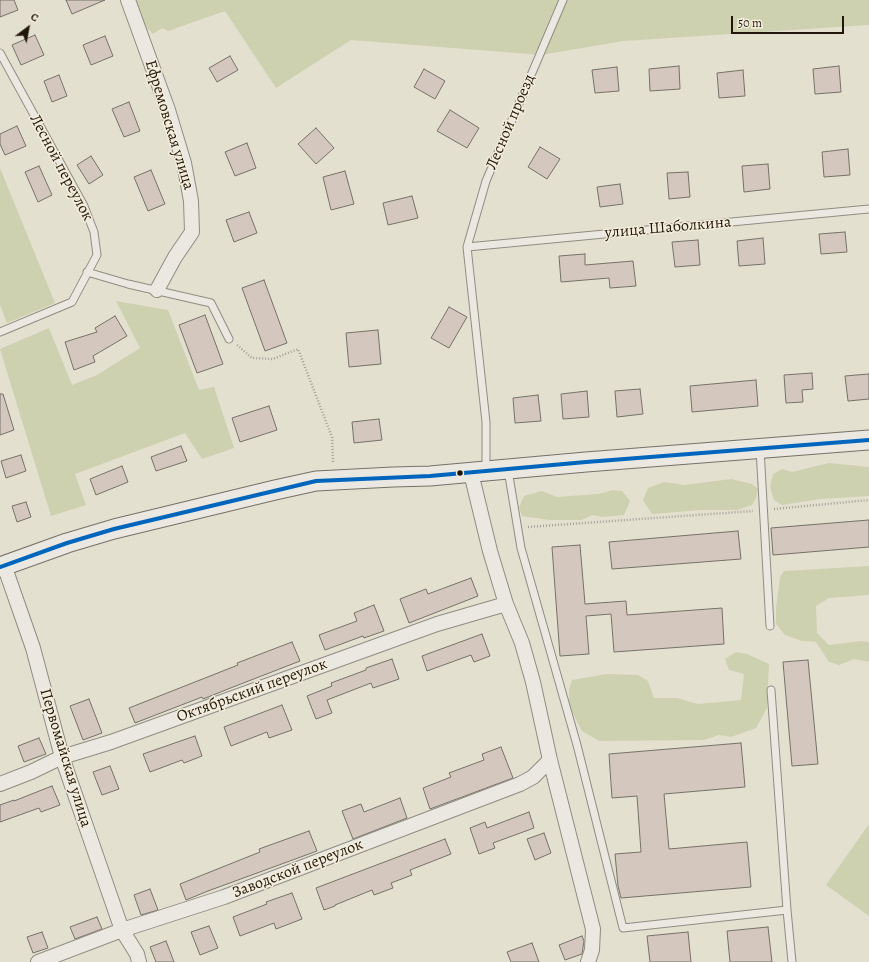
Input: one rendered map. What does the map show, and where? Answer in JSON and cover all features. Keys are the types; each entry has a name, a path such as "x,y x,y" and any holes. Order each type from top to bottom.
{"main road":[{"path":"1,561 114,529 316,481 393,476 430,476 586,462 869,440"}],"street":[{"name":"Ефремовская улица","path":"128,0 168,110 184,163 192,201 192,232 175,256 157,290"},
{"path":"478,472 490,551 506,604 522,643 533,682 550,760 593,929 592,950 588,962"},
{"name":"Первомайская улица","path":"1,561 32,648 62,756 122,930 137,954 139,962"},
{"name":"Октябрьский переулок","path":"0,784 31,772 62,756 111,742 437,624 506,604"},
{"name":"Заводской переулок","path":"38,962 122,930 224,897 520,784 533,777 550,760"}],"lane":[{"name":"Лесной проезд","path":"467,247 486,181 563,0"},
{"name":"Лесной переулок","path":"0,53 84,206 94,232 97,255 72,302 0,332"},
{"name":"улица Шаболкина","path":"467,247 869,209"},
{"path":"467,247 486,422 478,472"},
{"path":"88,272 211,303 229,339"},
{"path":"760,448 770,626"},
{"path":"508,469 521,548 577,745 623,928 787,910"},
{"path":"771,690 792,962"}],"path":[{"path":"229,339 252,358 273,359 298,349 332,437 333,480"},
{"path":"518,528 764,510 869,500"}],"green space":[{"path":"136,0 869,0 869,25 624,41 541,55 351,40 276,88 225,11 168,31 162,28 153,34 145,26"},
{"path":"0,168 55,303 7,323 0,305"},
{"path":"116,301 168,310 199,390 214,387 234,448 202,459 185,433 75,474 86,505 51,516 0,349 49,328 72,385 97,375 140,348"},
{"path":"829,463 869,467 869,496 820,499 782,505 774,500 770,487 773,474 782,469 792,472"},
{"path":"731,479 752,484 758,489 756,498 752,505 737,510 701,510 652,514 643,500 648,488 664,482 684,485"},
{"path":"613,490 622,491 630,501 624,515 602,517 592,515 582,520 549,520 522,516 519,507 524,496 542,491 557,497 598,494"},
{"path":"869,566 869,595 829,598 816,606 817,633 829,645 861,641 869,642 869,662 854,659 839,665 829,662 816,642 802,641 785,635 776,624 776,608 780,577 784,571"},
{"path":"736,652 747,654 769,664 767,708 756,728 731,737 719,735 704,740 599,741 582,731 569,706 569,690 572,680 607,674 638,675 648,681 654,698 677,698 698,704 741,700 744,674 729,670 725,659"},
{"path":"869,824 869,916 826,885"}],"building":[{"path":"0,0 14,0 18,10 0,17"},
{"path":"66,0 105,0 72,14"},
{"path":"35,35 44,55 21,65 12,45"},
{"path":"105,36 113,56 91,65 83,45"},
{"path":"230,56 238,70 217,82 209,68"},
{"path":"679,66 680,89 650,91 649,69"},
{"path":"839,66 841,92 815,94 813,69"},
{"path":"617,67 619,91 595,93 592,70"},
{"path":"424,69 445,81 435,99 414,87"},
{"path":"743,70 745,96 719,98 717,73"},
{"path":"59,75 67,96 52,102 44,81"},
{"path":"129,102 140,131 124,137 112,109"},
{"path":"450,110 479,128 467,148 437,131"},
{"path":"17,126 26,146 5,155 0,144 0,134"},
{"path":"316,128 334,148 316,164 298,144"},
{"path":"247,143 256,168 235,176 225,152"},
{"path":"540,147 560,159 547,179 528,167"},
{"path":"848,149 850,175 824,177 822,152"},
{"path":"91,156 103,175 89,184 77,165"},
{"path":"768,164 770,189 744,192 742,166"},
{"path":"39,166 52,195 38,202 25,172"},
{"path":"151,170 165,204 148,211 134,177"},
{"path":"345,171 354,204 331,210 323,177"},
{"path":"688,172 690,197 669,199 667,173"},
{"path":"620,184 623,204 600,207 597,187"},
{"path":"412,196 418,218 388,225 383,203"},
{"path":"249,212 257,233 234,242 226,220"},
{"path":"845,232 847,252 821,254 819,234"},
{"path":"763,238 765,264 739,266 737,241"},
{"path":"698,240 700,265 675,267 672,242"},
{"path":"585,254 585,265 633,261 636,286 610,288 609,278 561,282 559,256"},
{"path":"264,280 287,343 265,351 242,288"},
{"path":"449,307 467,317 449,348 431,338"},
{"path":"205,315 223,364 197,373 179,325"},
{"path":"115,316 127,336 93,356 95,362 74,370 65,342 97,332 95,328"},
{"path":"378,330 381,364 349,367 346,333"},
{"path":"812,373 813,389 802,390 803,402 786,403 784,375"},
{"path":"869,374 869,399 848,401 845,376"},
{"path":"756,380 758,406 692,412 690,386"},
{"path":"640,389 643,414 617,417 615,391"},
{"path":"587,391 589,417 563,419 561,394"},
{"path":"0,394 3,394 14,430 0,435"},
{"path":"538,395 541,421 515,423 513,398"},
{"path":"269,406 277,430 240,442 232,418"},
{"path":"379,419 382,440 354,443 352,422"},
{"path":"181,446 187,461 156,471 151,457"},
{"path":"21,455 26,471 6,478 1,461"},
{"path":"122,466 128,482 96,495 90,479"},
{"path":"26,502 31,517 17,522 12,506"},
{"path":"869,520 869,547 773,555 771,528"},
{"path":"738,531 741,559 612,569 609,542"},
{"path":"580,545 585,604 626,601 627,615 722,608 724,644 614,652 611,614 586,616 589,654 560,656 552,547"},
{"path":"471,578 478,596 409,623 400,599 426,589 428,594"},
{"path":"374,605 384,631 364,638 363,636 325,650 319,635 357,621 354,613"},
{"path":"482,634 490,656 474,662 471,655 427,671 422,656"},
{"path":"292,642 300,661 203,699 202,697 135,723 129,708"},
{"path":"392,659 399,679 373,688 371,683 327,700 332,713 316,719 307,696 332,686 331,683"},
{"path":"808,660 818,764 792,766 783,662"},
{"path":"89,699 102,733 83,740 70,706"},
{"path":"282,705 292,730 269,738 267,732 231,746 224,727"},
{"path":"195,736 202,756 184,763 182,760 150,772 143,754"},
{"path":"39,738 46,754 24,762 18,746"},
{"path":"741,743 745,787 664,794 669,849 747,842 751,887 621,898 618,886 615,854 641,852 637,796 612,798 609,754"},
{"path":"501,747 513,778 430,809 423,788 451,777 449,773 484,760 482,754"},
{"path":"110,766 119,789 102,795 93,772"},
{"path":"52,786 60,805 41,812 39,808 0,822 0,805"},
{"path":"400,798 407,818 353,839 342,811 361,804 364,812"},
{"path":"529,812 534,828 493,843 495,848 479,854 470,828 485,822 487,828"},
{"path":"309,831 317,851 186,900 180,884 260,852 259,849"},
{"path":"544,833 551,853 535,860 527,839"},
{"path":"445,839 451,854 410,870 412,875 391,883 393,888 374,895 372,890 324,910 316,888"},
{"path":"150,889 158,910 141,915 134,895"},
{"path":"292,893 302,919 276,929 274,923 240,936 233,917 267,904 266,902"},
{"path":"97,917 102,929 75,939 70,927"},
{"path":"209,926 218,948 200,955 191,932"},
{"path":"768,927 772,962 730,962 727,931"},
{"path":"42,932 48,948 33,953 27,937"},
{"path":"688,932 691,962 650,962 647,936"},
{"path":"582,936 584,941 582,954 565,960 559,945"},
{"path":"166,941 174,962 156,962 150,947"},
{"path":"532,943 539,962 511,962 507,952"}],"transit line":[{"path":"0,567 67,543 114,529 316,481 430,476 586,462 869,440"}]}
